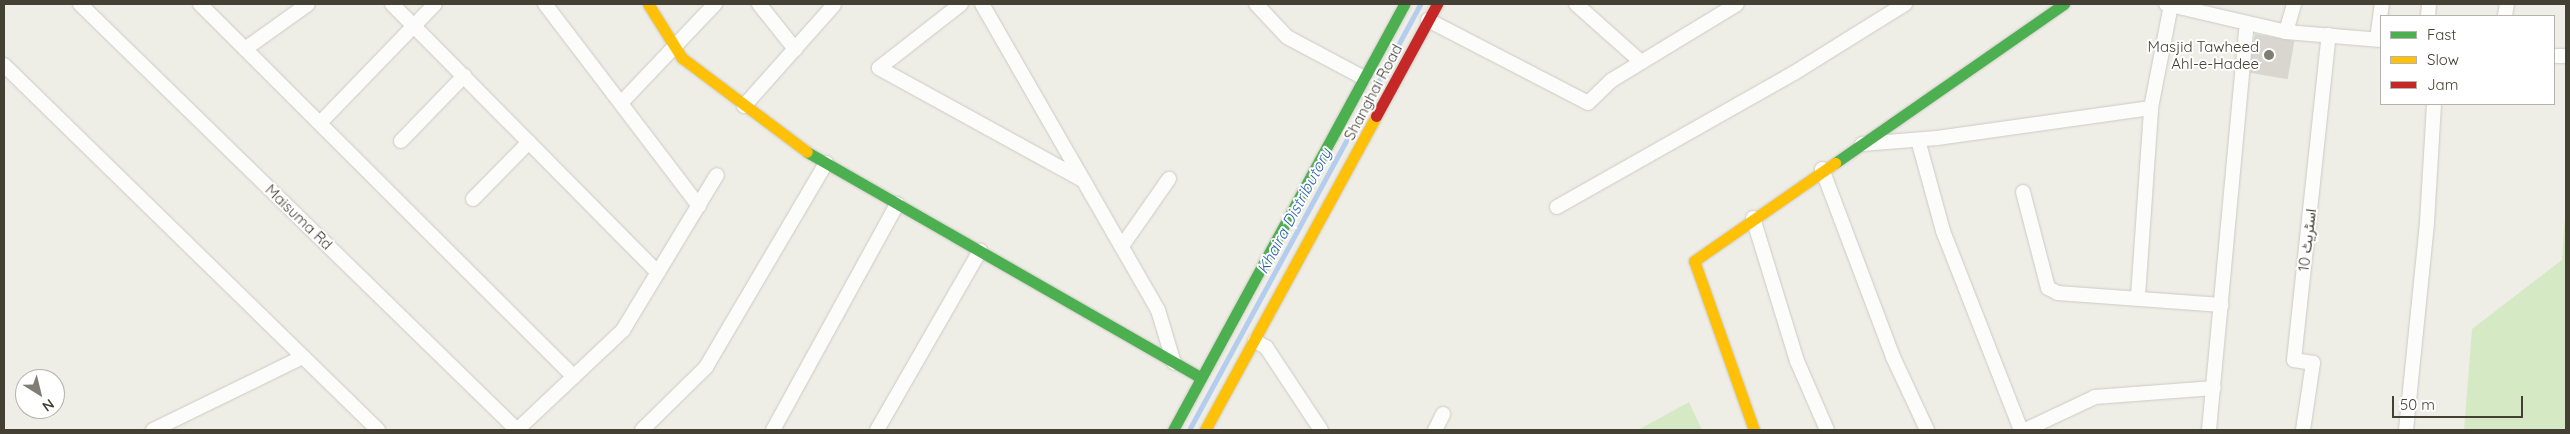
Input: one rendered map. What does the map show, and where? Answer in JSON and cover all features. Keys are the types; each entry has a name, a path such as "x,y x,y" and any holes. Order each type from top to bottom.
{"street":[{"name":"Maisuma Rd","path":"80,4 517,430"},
{"path":"200,4 574,377"},
{"path":"392,4 658,273"},
{"path":"320,123 435,4"},
{"path":"545,4 699,206"},
{"path":"648,4 682,58 744,106 826,163 1201,378"},
{"path":"620,103 676,47 715,4"},
{"path":"759,4 794,49"},
{"path":"962,4 879,68 1084,181"},
{"path":"982,4 1158,310 1174,363"},
{"path":"1256,4 1287,38 1364,78"},
{"name":"Shanghai Road","path":"1173,430 1187,411 1201,378 1404,4"},
{"name":"Shanghai Road","path":"1206,428 1437,4"},
{"path":"1576,4 1641,62"},
{"path":"1428,20 1588,104 1612,80 1737,4"},
{"path":"1557,207 1794,73 1905,4"},
{"path":"1754,430 1694,262 1822,169 2064,4"},
{"path":"2138,296 2151,108 2169,4 2204,9 2247,24 2286,32 2379,39"},
{"path":"2286,32 2294,4"},
{"path":"245,49 304,5"},
{"path":"744,106 834,5"},
{"path":"2209,430 2247,24"},
{"name":"اسٹریٹ 10","path":"2304,430 2313,363 2294,360 2329,35"},
{"path":"4,65 378,430"},
{"path":"401,141 464,76"},
{"path":"2406,430 2427,222 2434,105"},
{"path":"1858,144 1918,140 2151,108"},
{"path":"1918,140 1943,231 2021,430"},
{"path":"473,198 528,142"},
{"path":"642,430 706,367 826,163"},
{"path":"1822,169 1894,358 1927,430"},
{"path":"517,430 624,330 718,175"},
{"path":"1122,246 1169,179"},
{"path":"2023,192 2048,288 2058,293 2138,296 2222,305"},
{"path":"773,430 897,204"},
{"path":"1753,218 1794,352 1827,430"},
{"path":"877,430 980,251"},
{"path":"1255,341 1266,347 1321,430"},
{"path":"153,430 180,424 303,357"},
{"path":"2025,430 2095,398 2214,388"},
{"path":"1187,411 1206,428"},
{"path":"1435,430 1443,414"}],"green space":[{"path":"2566,202 2566,430 2464,430 2472,329 2562,260"},
{"path":"1689,402 1702,430 1638,430"}],"building":[{"name":"Masjid Tawheed Ahl-e-Hadee","path":"2255,34 2294,41 2288,79 2248,72"}],"waterway":[{"name":"Khaira Distributory","path":"1189,430 1420,4"}],"traffic: fast":[{"path":"1173,430 1404,4"},
{"path":"1835,163 2064,4"},
{"path":"807,152 1201,378"}],"traffic: slow":[{"path":"648,4 682,58 807,152"},
{"path":"1205,430 1376,116"},
{"path":"1754,430 1694,261 1835,163"}],"traffic: jam":[{"path":"1376,116 1437,4"}],"place":[{"name":"Masjid Tawheed Ahl-e-Hadee","path":"2269,55"}]}
